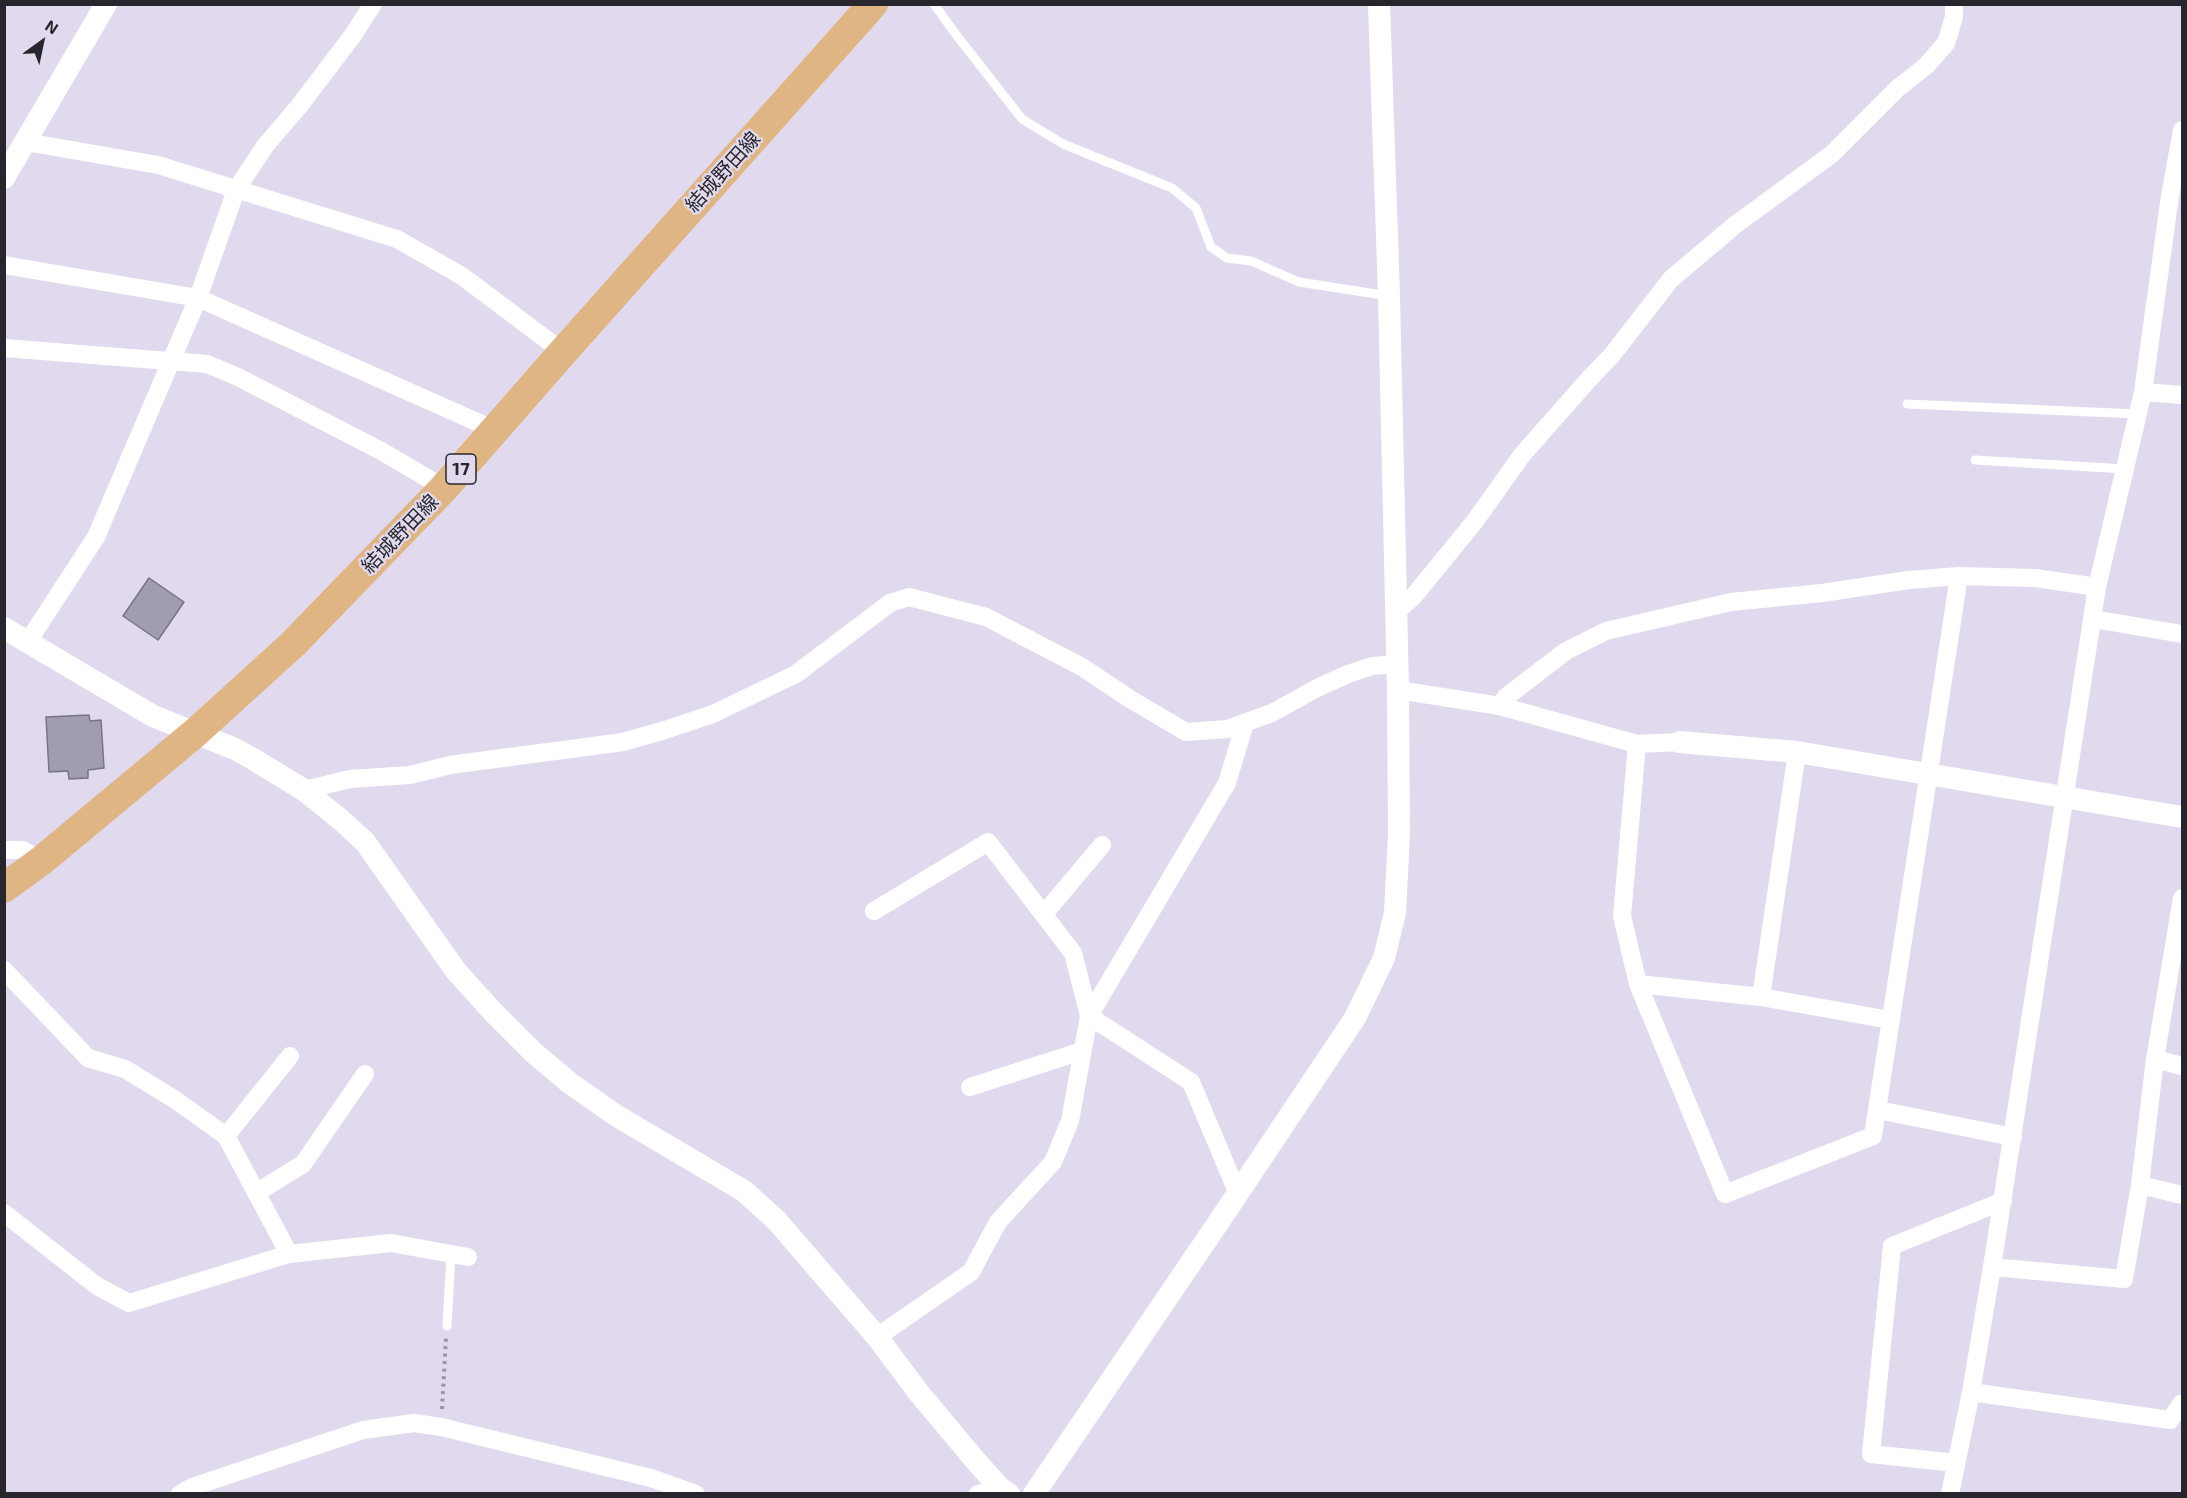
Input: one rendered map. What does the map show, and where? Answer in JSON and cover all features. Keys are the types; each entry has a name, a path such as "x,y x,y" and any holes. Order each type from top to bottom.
{"main road":[{"name":"結城野田線","path":"4,888 41,861 195,733 294,644 444,488 873,4"}],"street":[{"path":"4,178 106,4"},
{"path":"29,640 96,537 198,297 236,190 265,146 300,105 372,4"},
{"path":"1034,1494 1355,1018 1384,958 1395,914 1400,835 1398,690 1389,296 1378,4"},
{"path":"1396,612 1413,597 1475,521 1522,455 1612,355 1671,279 1735,225 1832,154 1898,88 1926,66 1946,43 1954,17 1954,4"},
{"path":"1950,1494 1971,1392 2003,1201 2097,587 2143,392 2170,196 2182,130"},
{"path":"26,141 158,165 397,239 462,276 563,352"},
{"path":"4,265 198,297 495,430"},
{"path":"4,348 207,364 238,377 383,452 444,488"},
{"path":"2143,392 2182,395"},
{"path":"1500,706 1506,697 1566,651 1606,632 1731,602 1959,576 2035,578 2097,587"},
{"path":"1637,744 1622,916 1638,984 1725,1194 1873,1136 1959,576"},
{"path":"304,790 350,779 410,775 450,765 623,742 665,730 712,714 796,674 890,603 909,597 986,617 1082,667 1186,732 1227,729 1272,713 1348,674 1372,666 1397,664"},
{"path":"2093,619 2182,634"},
{"path":"4,628 29,640 153,716 235,749 304,790 341,820 364,842 456,971 534,1053 571,1084 617,1116 744,1191 777,1221 877,1337 996,1492"},
{"path":"1398,690 1500,706 1637,744 1679,742 1797,752 2182,817"},
{"path":"877,1337 971,1272 998,1222 1053,1162 1070,1121 1089,1016 1227,783 1245,723"},
{"path":"1761,997 1797,752"},
{"path":"874,912 988,842 1073,953 1089,1016 1191,1082 1238,1194"},
{"path":"1044,914 1102,845"},
{"path":"4,850 23,850 41,861"},
{"path":"1992,1267 2124,1279 2140,1185 2155,1059 2179,946 2182,898"},
{"path":"4,970 88,1058 125,1069 174,1099 226,1136 289,1254"},
{"path":"1638,984 1761,997 1890,1020"},
{"path":"970,1086 1082,1052"},
{"path":"226,1136 290,1056"},
{"path":"2155,1059 2182,1066"},
{"path":"256,1193 303,1164 365,1074"},
{"path":"1878,1110 2013,1137"},
{"path":"2140,1185 2182,1195"},
{"path":"1956,1463 1871,1454 1892,1246 2003,1201"},
{"path":"4,1213 97,1286 129,1303 289,1254 391,1243 460,1255"},
{"path":"1971,1392 2170,1420 2182,1403"},
{"path":"180,1494 192,1486 363,1430 414,1423 441,1427 651,1478 696,1494"}],"lane":[{"path":"934,4 1022,119 1063,144 1172,188 1196,208 1211,247 1227,258 1251,261 1299,282 1389,296"},
{"path":"1906,404 2138,414"},
{"path":"1975,460 2125,470"},
{"path":"447,1326 460,1255"}],"path":[{"path":"441,1427 447,1326"}],"building":[{"path":"149,578 184,602 158,640 123,616"},
{"path":"89,715 90,721 101,720 104,768 88,770 88,778 69,779 68,771 49,772 46,717"}]}
